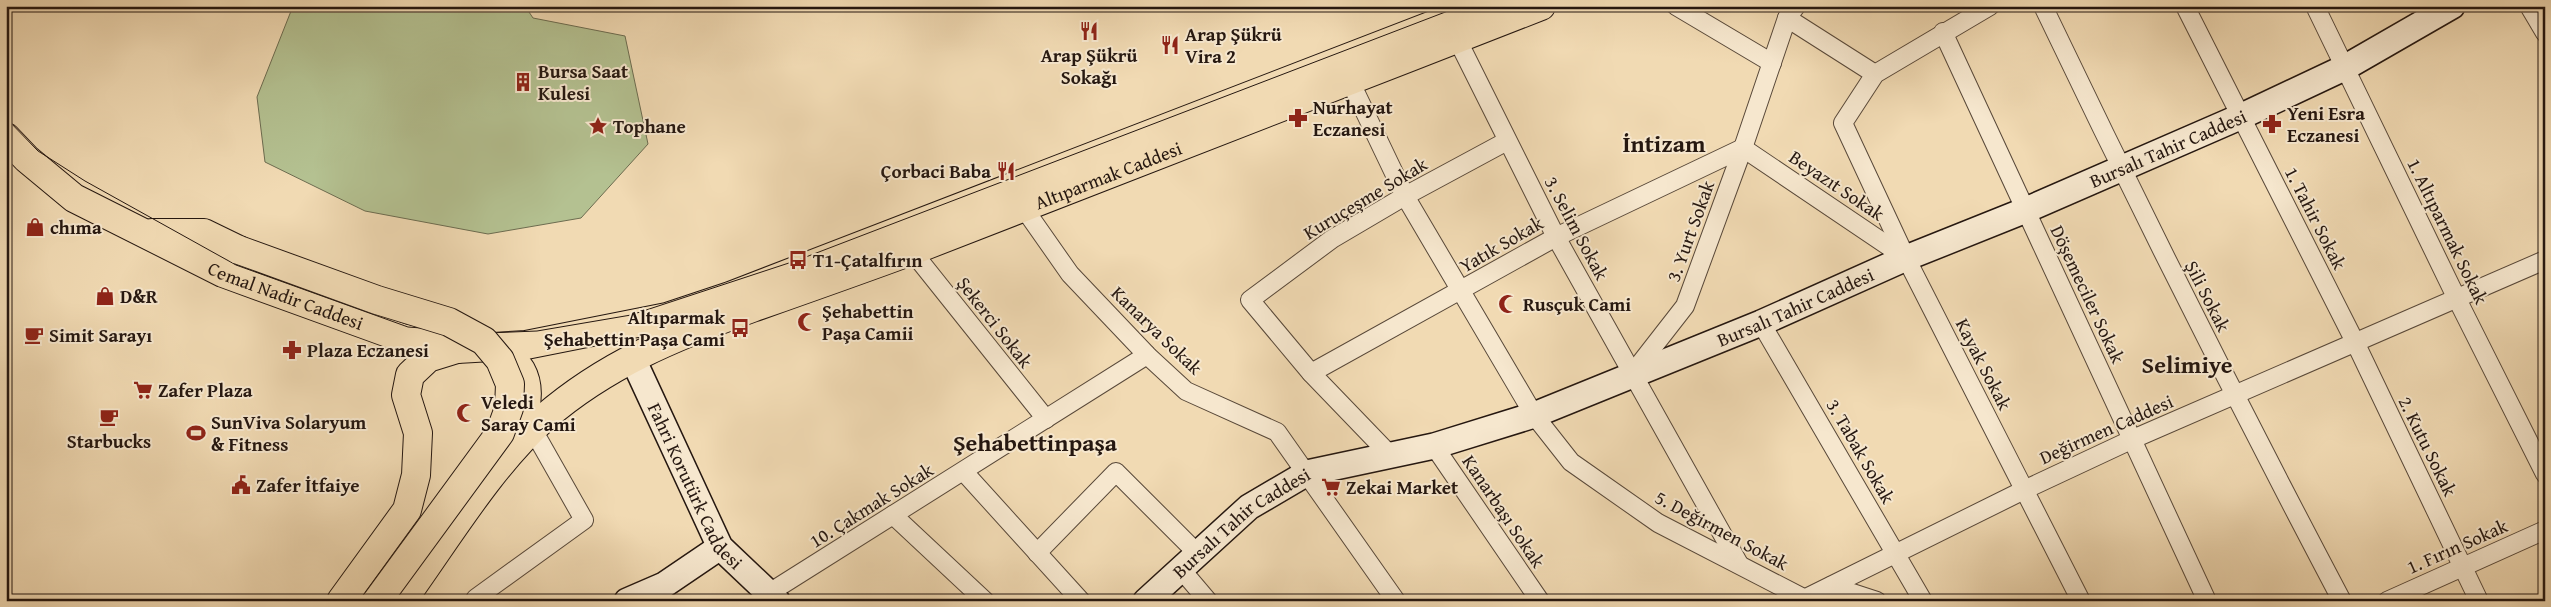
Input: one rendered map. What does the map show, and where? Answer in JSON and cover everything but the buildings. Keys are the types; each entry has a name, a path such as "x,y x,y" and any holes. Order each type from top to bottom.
{"main road":[{"name":"Altıparmak Caddesi","path":"670,327 748,289 1446,22 1482,6"},
{"name":"Altıparmak Caddesi","path":"670,327 912,250 1350,81 1446,22 1541,6"},
{"name":"Bursalı Tahir Caddesi","path":"1146,601 1248,507 1307,473 1434,446 1534,415 1761,323 1906,258 2121,170 2242,116 2346,67 2445,8"},
{"name":"Cemal Nadir Caddesi","path":"6,137 27,159 74,198 224,273 402,338 457,349 498,348 670,327"},
{"name":"Cemal Nadir Caddesi","path":"148,234 204,233 239,250 377,300 449,322 484,341 500,360 510,384 509,408 500,433 377,601"},
{"path":"492,476 533,430 568,400 632,357 670,327"},
{"path":"402,601 492,476 523,422 526,386 521,370 498,348"},
{"path":"341,601 407,510 416,475 418,433 406,395 410,375 428,358 457,349"},
{"name":"Fahri Korutürk Caddesi","path":"632,357 720,547 773,597"},
{"path":"627,601 664,584 720,547"}],"street":[{"path":"1676,6 1772,63"},
{"path":"1792,12 1875,74 1942,32 1990,6"},
{"name":"Şili Sokak","path":"2043,6 2121,170 2234,395 2342,601"},
{"name":"1. Tahir Sokak","path":"2185,6 2355,342"},
{"name":"1. Altıparmak Sokak","path":"2315,6 2456,297 2545,474"},
{"path":"2529,6 2544,30"},
{"name":"3. Yurt Sokak","path":"1632,374 1685,306 1792,12"},
{"name":"3. Selim Sokak","path":"1446,22 1556,237 1739,564"},
{"name":"Döşemeciler Sokak","path":"1942,32 2208,601"},
{"name":"Kayak Sokak","path":"1875,74 1844,122 1906,258 2081,601"},
{"name":"5. Değirmen Sokak","path":"1350,81 1405,196 1534,415 1571,462 1658,523 1805,600"},
{"name":"Kuruçeşme Sokak","path":"1311,373 1250,300 1332,239 1405,196 1507,141"},
{"name":"Yatık Sokak","path":"1311,373 1556,237 1744,148"},
{"name":"Beyazıt Sokak","path":"1744,148 1906,258"},
{"name":"Kanarya Sokak","path":"1024,207 1070,274 1147,355 1186,391 1277,432 1396,601"},
{"name":"Şekerci Sokak","path":"912,250 1046,419"},
{"name":"Değirmen Caddesi","path":"1805,600 2024,490 2133,439 2456,297 2545,260"},
{"name":"3. Tabak Sokak","path":"1761,323 1923,601"},
{"name":"2. Kutu Sokak","path":"2355,342 2479,601"},
{"name":"10. Çakmak Sokak","path":"773,597 893,515 1147,355"},
{"path":"1311,373 1391,456"},
{"path":"477,601 476,598 584,520 533,430"},
{"name":"Kanarbaşı Sokak","path":"1434,446 1540,601"},
{"path":"964,472 1081,601"},
{"path":"1037,553 1116,472 1189,561 1208,601"},
{"path":"893,515 986,601"},
{"name":"1. Fırın Sokak","path":"2387,601 2545,530"},
{"path":"1831,586 1877,601"}],"green space":[{"path":"293,6 525,6 533,18 625,36 648,144 581,218 488,234 365,211 265,162 257,97"}],"tram line":[{"path":"6,118 38,151 85,181 236,265 408,327 487,333 537,331 631,315 798,260 1461,6"}],"place":[{"name":"Arap Şükrü Sokağı","path":"1089,31"},
{"name":"Arap Şükrü Vira 2","path":"1170,45"},
{"name":"Bursa Saat Kulesi","path":"523,82"},
{"name":"Nurhayat Eczanesi","path":"1298,118"},
{"name":"Yeni Esra Eczanesi","path":"2272,124"},
{"name":"Tophane","path":"598,126"},
{"name":"Çorbaci Baba","path":"1006,171"},
{"name":"chıma","path":"35,227"},
{"name":"T1-Çatalfırın","path":"798,260"},
{"name":"D&R","path":"105,296"},
{"name":"Rusçuk Cami","path":"1508,304"},
{"name":"Şehabettin Paşa Camii","path":"807,322"},
{"name":"Altıparmak Şehabettin Paşa Cami","path":"740,328"},
{"name":"Simit Sarayı","path":"34,335"},
{"name":"Plaza Eczanesi","path":"292,350"},
{"name":"Zafer Plaza","path":"143,390"},
{"name":"Veledi Saray Cami","path":"466,413"},
{"name":"Starbucks","path":"109,417"},
{"name":"SunViva Solaryum & Fitness","path":"196,433"},
{"name":"Zafer İtfaiye","path":"241,485"},
{"name":"Zekai Market","path":"1331,487"}],"district":[{"name":"İntizam","path":"1664,143"},
{"name":"Selimiye","path":"2187,364"},
{"name":"Şehabettinpaşa","path":"1035,442"}]}
